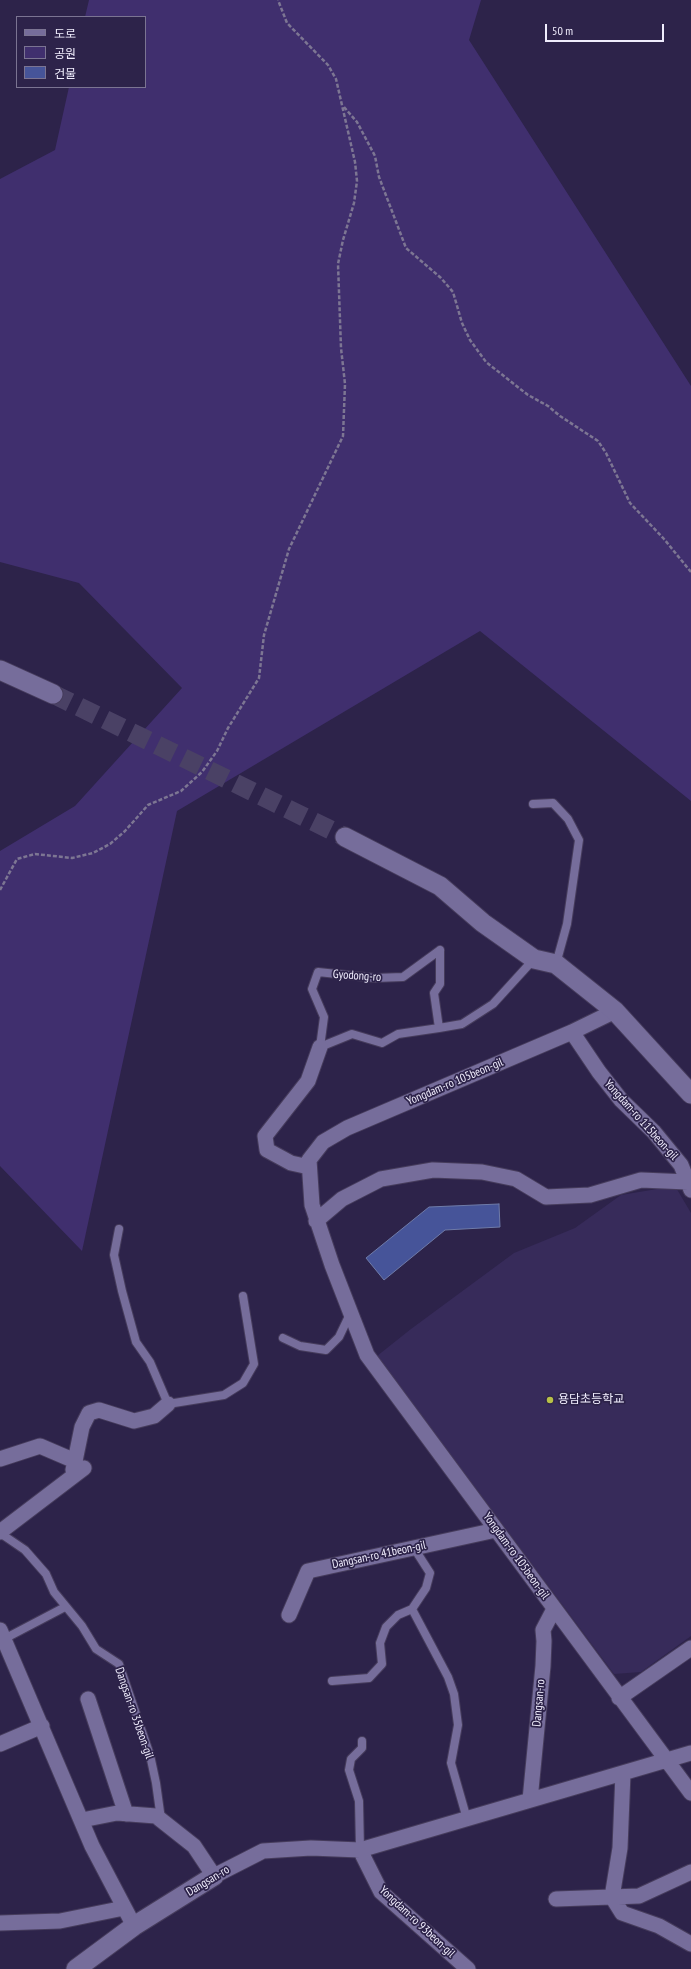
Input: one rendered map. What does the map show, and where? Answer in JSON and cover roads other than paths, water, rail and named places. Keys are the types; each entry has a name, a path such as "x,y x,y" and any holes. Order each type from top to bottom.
{"street":[{"path":"0,670 53,694"},
{"path":"345,837 440,886 483,924 534,959 556,964 615,1011 691,1094"},
{"name":"Yongdam-ro 105beon-gil","path":"615,1011 572,1032 347,1128 323,1142 309,1160 312,1205 316,1221 350,1314 367,1355 619,1698 691,1793"},
{"name":"Yongdam-ro 115beon-gil","path":"572,1032 598,1072 621,1100 654,1132 681,1165 689,1187"},
{"path":"309,1167 291,1163 267,1150 265,1136 308,1081 320,1047"},
{"path":"316,1221 342,1199 380,1179 433,1170 482,1172 510,1178 546,1197 590,1195 641,1180 689,1187"},
{"path":"0,1532 71,1478 79,1464 82,1427 89,1413 99,1410 134,1421 154,1416 168,1404"},
{"path":"0,1459 40,1446 79,1464"},
{"name":"Dangsan-ro 41beon-gil","path":"289,1615 308,1571 496,1530"},
{"name":"Dangsan-ro","path":"530,1800 543,1666 543,1630 554,1609"},
{"path":"2,1635 92,1846 134,1926"},
{"path":"619,1698 691,1648"},
{"path":"88,1699 126,1814"},
{"path":"0,1744 42,1726"},
{"name":"Dangsan-ro","path":"76,1969 134,1926 214,1876 263,1851 311,1848 360,1850 691,1753"},
{"path":"623,1773 620,1848 612,1897 622,1913 658,1926 691,1944"},
{"path":"82,1820 117,1813 158,1818 194,1846 214,1876"},
{"name":"Yongdam-ro 93beon-gil","path":"360,1850 381,1892 468,1969"},
{"path":"556,1899 639,1896 691,1872"},
{"path":"0,1923 60,1921 124,1908"}],"lane":[{"path":"533,804 553,803 568,819 579,840 567,924 556,964"},
{"name":"Gyodong-ro","path":"320,1047 324,1018 312,989 318,972 375,978 403,978 440,950 440,984 434,993 439,1028"},
{"path":"320,1047 352,1034 382,1043 398,1034 462,1024 493,1004 534,959"},
{"path":"119,1229 114,1255 136,1342 150,1362 168,1404 224,1395 243,1383 254,1364 243,1296"},
{"path":"283,1338 300,1346 326,1350 339,1337 350,1314"},
{"name":"Dangsan-ro 35beon-gil","path":"0,1532 25,1550 46,1574 54,1592 82,1626 96,1649 119,1664 150,1755 156,1783 158,1818"},
{"path":"332,1681 369,1678 382,1664 380,1643 386,1627 398,1615 412,1609 426,1588 430,1573 414,1548"},
{"path":"2,1635 65,1607"},
{"path":"412,1609 448,1677 454,1694 458,1725 451,1763 466,1819"},
{"path":"360,1850 359,1801 350,1770 351,1758 362,1748 362,1741"}],"tunnel":[{"path":"53,694 345,837"}],"place":[{"name":"용담초등학교","path":"550,1400"}]}
